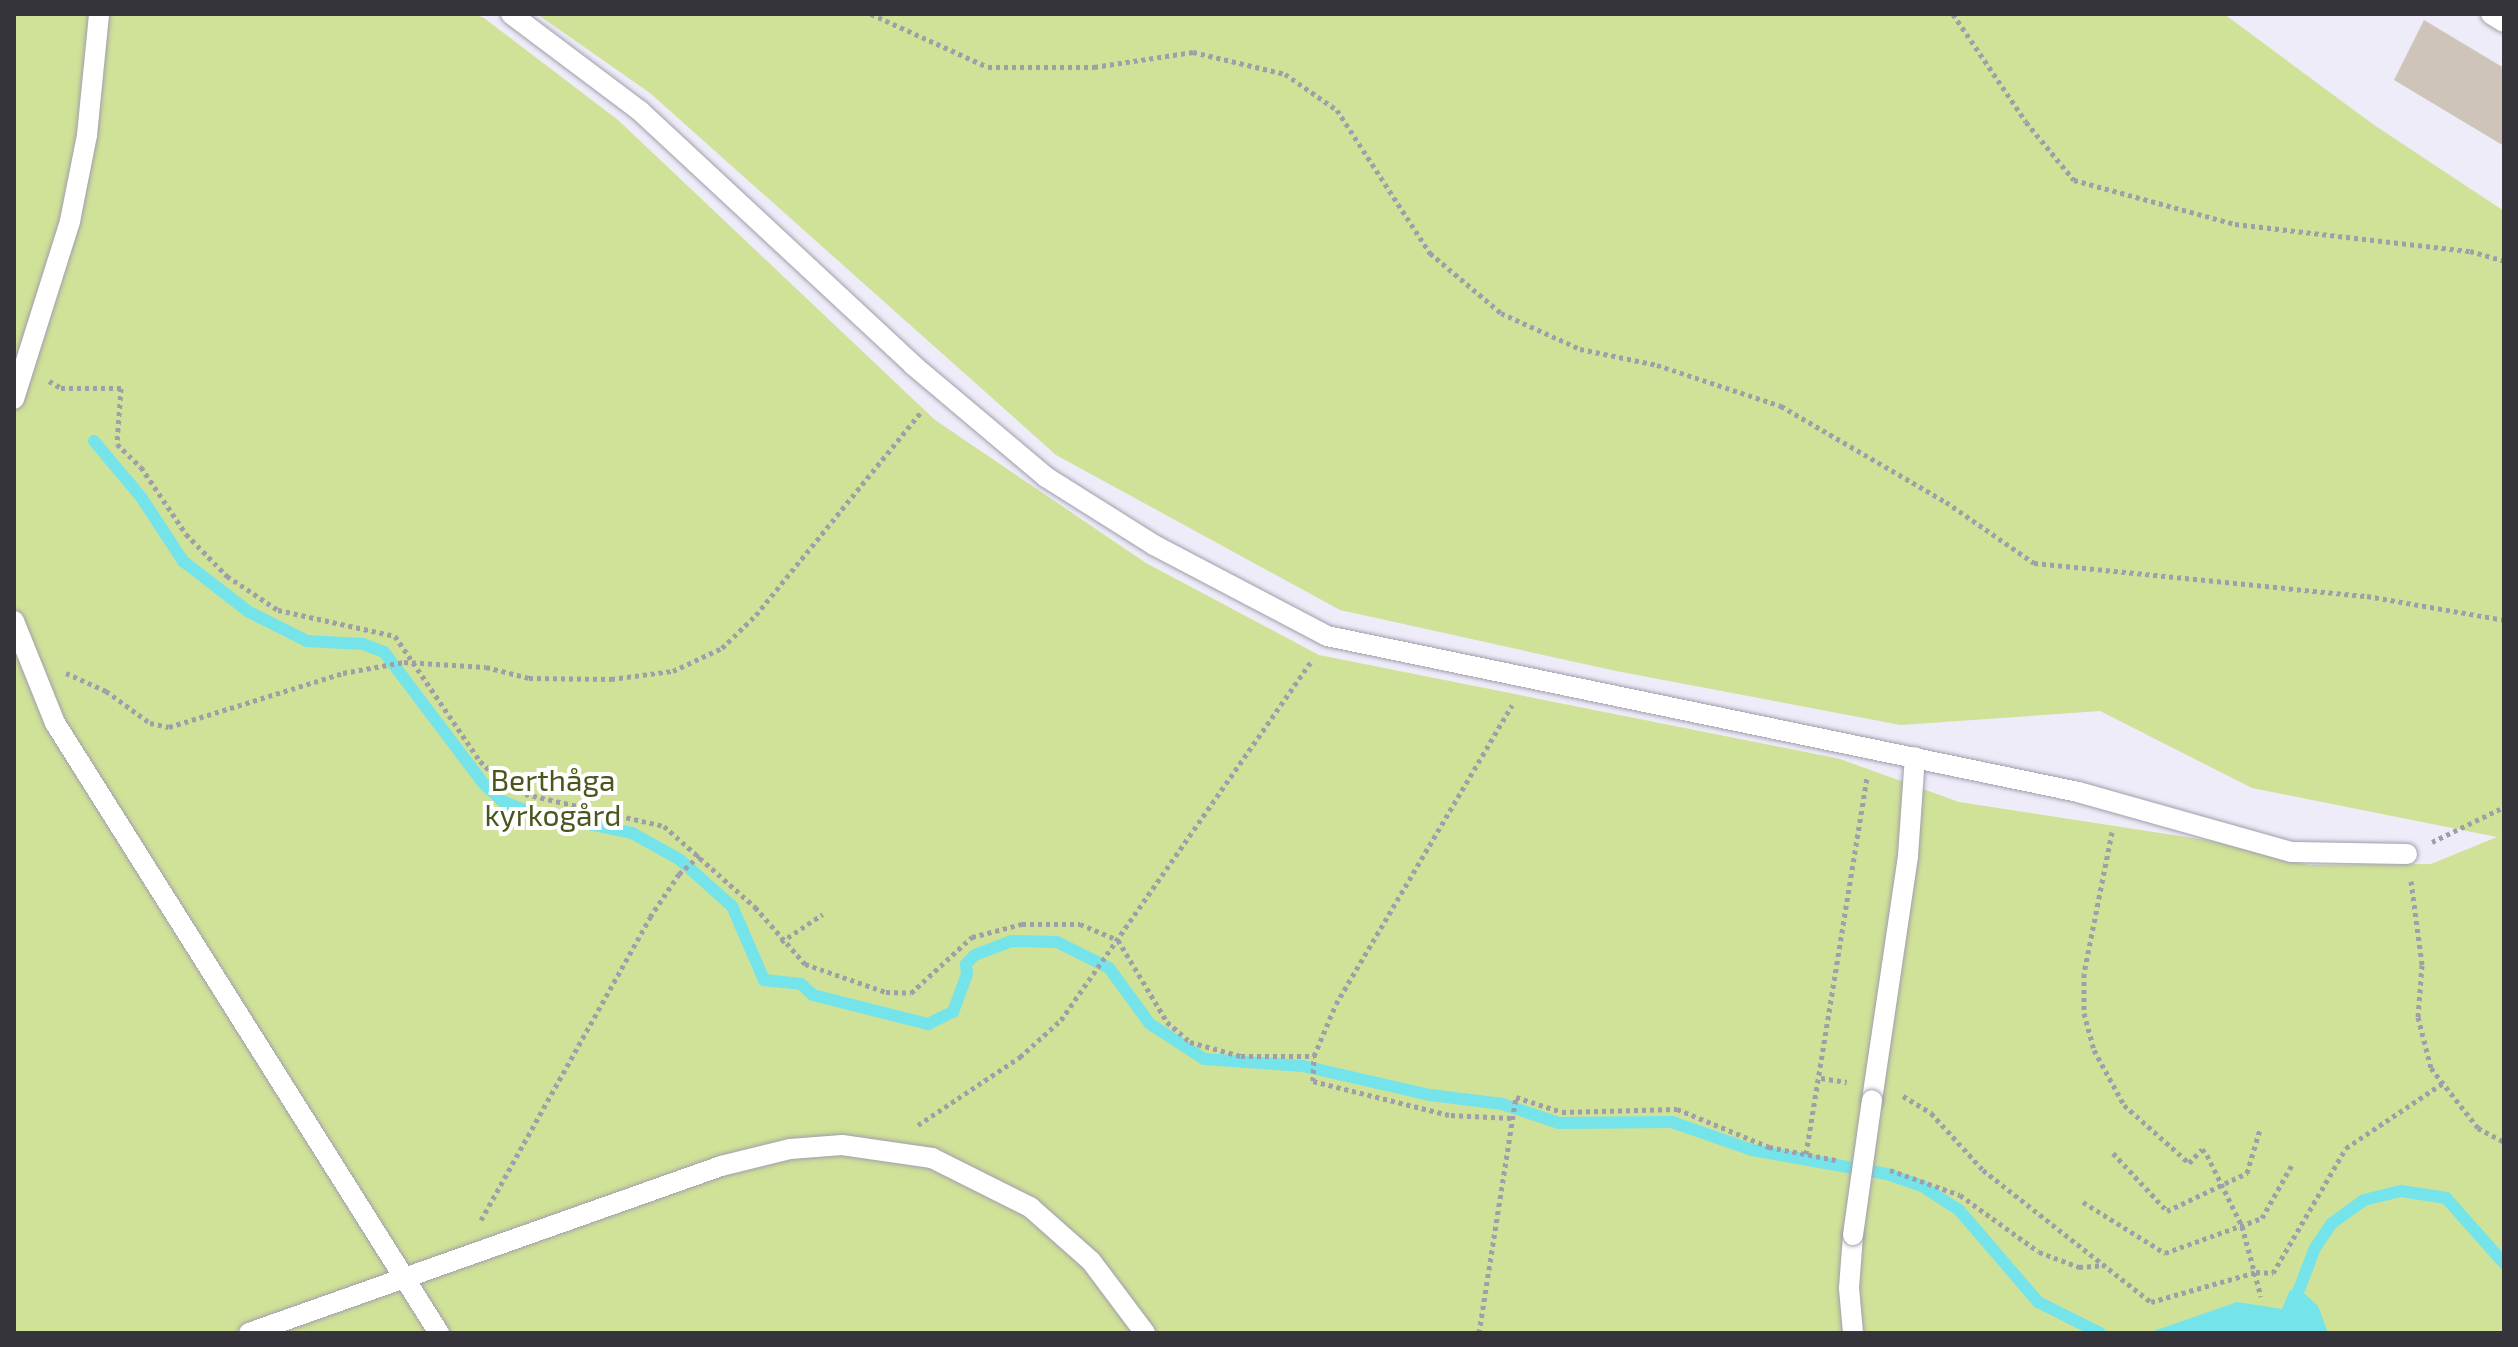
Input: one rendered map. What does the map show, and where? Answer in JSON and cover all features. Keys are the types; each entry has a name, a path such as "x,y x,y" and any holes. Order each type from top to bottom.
{"lane":[{"path":"14,399 80,174 99,14"},
{"path":"511,14 640,111 940,389 1060,486 1154,545 1327,636 1527,680 1915,757 2119,804 2292,852 2407,854"},
{"path":"2491,14 2504,22"},
{"path":"14,621 25,657 55,723 439,1333"},
{"path":"1853,1333 1849,1288 1853,1235 1908,856 1915,757"},
{"path":"249,1333 745,1159 813,1146 878,1147 952,1165 1030,1207 1091,1261 1145,1333"}],"path":[{"path":"871,14 988,67 1094,67 1193,52 1285,74 1337,110 1430,253 1501,313 1580,349 1657,365 1781,406 1946,502 2034,563 2367,596 2504,620"},
{"path":"1953,14 2026,122 2074,180 2235,224 2470,251 2504,261"},
{"path":"24,367 61,388 121,388 117,444 141,467 186,534 227,576 278,610 320,623 395,636 480,761 503,784 525,794 664,826 755,907 781,942 805,964 900,994 925,983 961,943 1006,926 1080,924 1118,940 1167,1022 1185,1039 1227,1054 1314,1056"},
{"path":"25,657 106,691 150,723 169,727 377,666 404,662 486,667 529,678 611,679 673,671 722,648 756,615 940,389"},
{"path":"878,1147 951,1107 1020,1057 1061,1020 1327,636"},
{"path":"1511,1118 1438,1113 1313,1081 1314,1056 1336,1004 1527,680"},
{"path":"1806,1154 1871,748"},
{"path":"2119,804 2085,960 2084,1013 2094,1050 2124,1105 2189,1163 2202,1149 2225,1186 2242,1226 2261,1297"},
{"path":"2504,807 2407,854 2422,965 2418,1017 2431,1068 2478,1128 2504,1142"},
{"path":"460,1257 650,917 679,874 700,855"},
{"path":"781,942 823,914"},
{"path":"1873,1093 1931,1113 1983,1170 2151,1302 2256,1272 2273,1273 2346,1148 2443,1083"},
{"path":"1479,1333 1516,1097 1562,1112 1669,1108 1769,1147 1848,1162"},
{"path":"2113,1153 2167,1211 2247,1173 2260,1129"},
{"path":"2083,1202 2165,1253 2242,1226 2265,1214 2293,1163"},
{"path":"1876,1167 1951,1190 2039,1252 2079,1267 2105,1265"}],"green space":[{"name":"Berthåga kyrkogård","path":"14,14 474,14 484,18 618,120 935,420 1146,563 1319,655 1840,759 1959,802 2212,841 2309,865 2431,864 2497,837 2252,788 2100,711 1901,725 1616,671 1340,610 1056,455 650,93 537,14 2224,14 2374,125 2504,211 2504,1333 14,1333"}],"water":[{"path":"2290,1290 2305,1294 2318,1306 2328,1333 2148,1333 2237,1302 2282,1309"}],"building":[{"path":"2424,20 2504,68 2504,146 2394,80"}],"waterway":[{"path":"94,441 141,497 183,561 249,612 307,641 363,644 384,652 484,784 502,801 529,812 632,833 679,859 732,906 764,980 801,984 813,995 928,1024 953,1012 967,974 966,964 975,955 1011,941 1057,942 1109,968 1150,1024 1204,1059 1303,1066 1430,1095 1502,1104 1559,1123 1672,1122 1752,1150 1887,1174 1922,1186 1959,1210 2038,1302 2100,1333"},
{"path":"2298,1292 2315,1248 2331,1224 2364,1200 2401,1191 2446,1198 2504,1263"}]}
